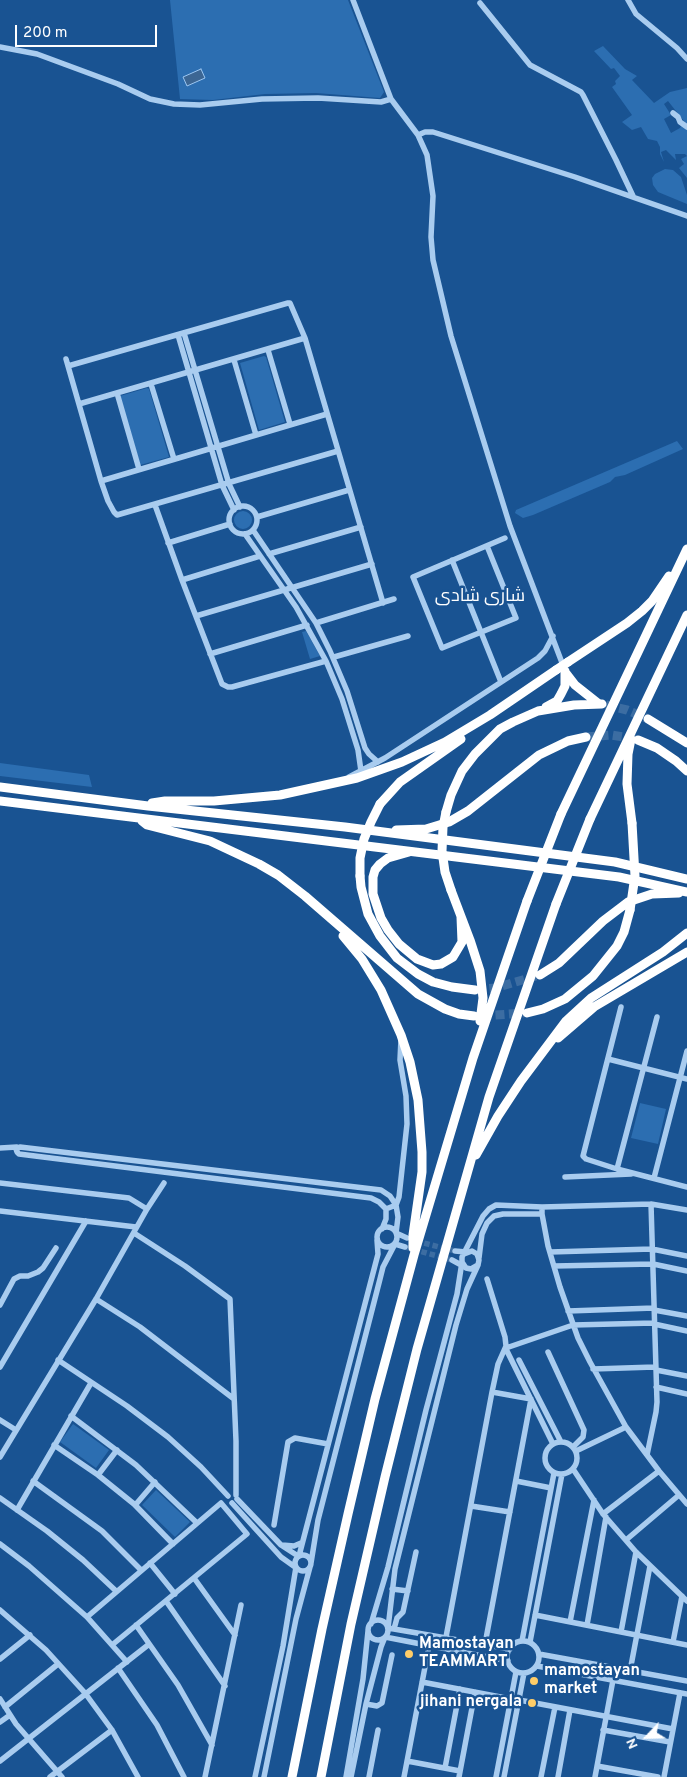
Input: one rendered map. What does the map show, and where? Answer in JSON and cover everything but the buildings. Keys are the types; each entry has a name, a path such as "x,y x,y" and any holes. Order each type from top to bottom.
{"highway":[{"path":"148,806 158,802 214,801 272,796 357,778 418,755 445,742 490,715 563,668 627,623 652,601 686,551"},
{"path":"292,1777 322,1629 375,1399 414,1255 473,1058 527,901 561,814 686,551"},
{"path":"321,1777 349,1633 385,1477 417,1350 489,1098 556,904 590,819 687,615"},
{"path":"538,711 574,705 600,704 575,685 563,668"},
{"path":"473,1058 482,1012 482,985 478,961 445,872 442,851 446,812 462,771 489,739 513,722 557,701 565,686 563,668"},
{"path":"475,990 433,982 418,974 397,958 380,936 368,914 361,887 360,858 364,839 380,804 400,782 465,736 490,715"},
{"path":"648,719 687,742"},
{"path":"527,1013 543,1009 565,999 593,976 622,938 630,910 635,876 632,823 627,784 627,769 634,726"},
{"path":"386,833 398,830 426,829 449,822 468,811 539,755 568,741 586,737"},
{"path":"638,740 657,748 687,771"},
{"path":"0,787 616,862 687,879"},
{"path":"0,801 619,876 687,892"},
{"path":"138,818 147,825 181,832 210,841 244,855 278,875 306,896 322,912 369,970 381,990 401,1035 410,1062 418,1100 422,1135 422,1172 413,1234 414,1255"},
{"path":"412,851 388,858 375,870 373,894 381,918 388,930 399,944 417,959 433,965 442,964 453,958 462,942 461,917"},
{"path":"540,975 559,963 603,921 628,902 652,894 687,892"},
{"path":"322,912 418,994 445,1010 474,1016"},
{"path":"468,1171 498,1116 566,1021 586,1002 663,952 687,933"},
{"path":"543,1051 581,1016 594,1007 687,952"}],"street":[{"path":"353,0 391,99 418,136 428,155 434,196 431,237 433,260 451,336 510,526 553,636 563,668"},
{"path":"628,0 636,14 677,48 687,59"},
{"path":"480,3 530,65 583,95 633,196"},
{"path":"0,47 37,54 150,98 174,104 200,105 262,99 329,98 382,102 391,99"},
{"path":"673,113 687,127"},
{"path":"418,136 425,132 434,132 633,196 687,216"},
{"path":"68,366 288,303 293,306 305,338 383,603"},
{"path":"181,334 234,510"},
{"path":"79,404 305,338"},
{"path":"268,350 290,424"},
{"path":"66,359 101,481 114,512 118,515 338,452"},
{"path":"234,360 256,434"},
{"path":"151,384 174,459"},
{"path":"117,393 139,469"},
{"path":"101,481 327,414"},
{"path":"226,485 240,506 250,508 257,517 253,530 245,534"},
{"path":"257,517 349,490"},
{"path":"155,505 210,654 224,686 228,687 326,661"},
{"path":"240,506 230,515 230,524 235,531 245,534 307,625 326,661 344,708 358,750 361,771"},
{"path":"168,543 230,524"},
{"path":"269,554 361,527"},
{"path":"253,530 316,623 334,657 350,697 365,748 378,762"},
{"path":"487,546 516,618 442,648 413,577 505,538"},
{"path":"182,580 260,556"},
{"path":"452,560 501,682"},
{"path":"196,616 372,564"},
{"path":"316,623 394,599"},
{"path":"210,654 307,625"},
{"path":"334,657 408,636"},
{"path":"336,783 378,762 543,654 553,636"},
{"path":"621,1007 583,1154 586,1159 617,1169 687,1187"},
{"path":"617,1169 657,1017"},
{"path":"386,1210 396,1204 399,1197 408,1109 400,1060 401,1035"},
{"path":"654,1178 687,1051"},
{"path":"608,1059 687,1079"},
{"path":"0,1148 17,1147 74,1153 376,1190 390,1196 396,1204 398,1218 395,1244 383,1267 318,1520 311,1565 296,1619 264,1777"},
{"path":"17,1147 16,1151 19,1154 371,1198 379,1202 386,1210 386,1219 382,1229 378,1232 378,1254 298,1556 295,1560 296,1567 283,1646 255,1777"},
{"path":"73,1161 74,1153"},
{"path":"169,1174 172,1165"},
{"path":"565,1177 638,1174"},
{"path":"0,1183 129,1198 147,1209"},
{"path":"0,1457 164,1183"},
{"path":"346,1777 363,1679 368,1631 388,1567 426,1410 457,1294 462,1264 483,1216 491,1207 502,1204 542,1207 651,1204 687,1210"},
{"path":"647,1455 656,1412 651,1204"},
{"path":"542,1207 550,1252 568,1311 593,1369 626,1427 687,1504"},
{"path":"0,1211 86,1221 135,1230 230,1299 236,1440 235,1499 281,1545 298,1556"},
{"path":"351,1777 366,1704 388,1628 395,1568 456,1325 467,1289 479,1263 482,1234 487,1223 494,1216 503,1214 542,1214"},
{"path":"0,1367 86,1221"},
{"path":"382,1229 390,1228 407,1238"},
{"path":"378,1240 384,1247 395,1244 405,1247"},
{"path":"0,1304 14,1279 38,1272 43,1268 56,1248"},
{"path":"550,1252 652,1249 687,1256"},
{"path":"456,1251 474,1252 479,1263"},
{"path":"452,1260 471,1269 479,1263"},
{"path":"554,1266 653,1264 687,1271"},
{"path":"487,1279 505,1338 506,1348 553,1444"},
{"path":"96,1298 140,1327 234,1399"},
{"path":"568,1311 654,1309 687,1316"},
{"path":"446,1637 492,1392 498,1364 506,1348 573,1325 654,1324 687,1331"},
{"path":"548,1352 584,1430 583,1437 574,1449"},
{"path":"58,1360 127,1406 168,1437 201,1466 228,1496 232,1493 281,1556 299,1571 304,1572 311,1565"},
{"path":"519,1360 561,1442"},
{"path":"593,1369 655,1368 687,1376"},
{"path":"17,1510 91,1383"},
{"path":"656,1387 687,1394"},
{"path":"492,1392 530,1399"},
{"path":"485,1644 530,1399"},
{"path":"71,1416 117,1450 155,1482 197,1523"},
{"path":"0,1420 16,1430"},
{"path":"574,1449 626,1427"},
{"path":"274,1525 288,1442 295,1438 328,1444"},
{"path":"566,1442 574,1449 577,1461 573,1469 562,1474 554,1473 546,1465 545,1457 547,1450 553,1444 566,1442"},
{"path":"54,1445 98,1475 134,1504 173,1544"},
{"path":"98,1475 117,1450"},
{"path":"573,1469 605,1516 636,1552 684,1598 673,1642"},
{"path":"587,1625 605,1516 659,1470"},
{"path":"522,1641 554,1473"},
{"path":"530,1642 562,1474"},
{"path":"33,1481 102,1531 141,1570"},
{"path":"516,1481 551,1488"},
{"path":"134,1504 155,1482"},
{"path":"626,1540 679,1495"},
{"path":"0,1498 76,1554 116,1591"},
{"path":"570,1622 594,1500"},
{"path":"87,1617 221,1503 247,1534 112,1645"},
{"path":"471,1506 510,1512"},
{"path":"281,1545 294,1546 301,1543"},
{"path":"0,1544 29,1566 87,1617 127,1662"},
{"path":"394,1629 397,1618 403,1612 416,1552"},
{"path":"621,1632 636,1552"},
{"path":"298,1556 304,1554 308,1556 311,1565"},
{"path":"150,1563 175,1594"},
{"path":"630,1671 650,1566"},
{"path":"194,1578 235,1634"},
{"path":"392,1588 408,1591"},
{"path":"166,1601 225,1686"},
{"path":"206,1777 242,1604"},
{"path":"0,1610 30,1635 85,1694 112,1730 138,1777"},
{"path":"535,1615 687,1645"},
{"path":"371,1624 379,1620 388,1628 510,1648"},
{"path":"136,1626 178,1685 212,1745"},
{"path":"368,1631 374,1639 380,1640 385,1637 508,1660"},
{"path":"0,1658 30,1635"},
{"path":"522,1641 530,1642 537,1648 539,1654 537,1666 531,1672 516,1672 511,1668 508,1660 510,1648 522,1641"},
{"path":"0,1761 148,1645"},
{"path":"404,1777 429,1646"},
{"path":"539,1654 687,1681"},
{"path":"366,1704 377,1706 382,1703 392,1655"},
{"path":"5,1707 58,1664"},
{"path":"537,1666 687,1694"},
{"path":"118,1668 157,1725 184,1777"},
{"path":"496,1777 516,1672"},
{"path":"504,1777 524,1673"},
{"path":"595,1777 613,1680"},
{"path":"422,1682 511,1698"},
{"path":"445,1768 460,1689"},
{"path":"408,1761 445,1768 459,1774 475,1692"},
{"path":"664,1777 680,1693"},
{"path":"0,1699 28,1739 59,1775"},
{"path":"519,1700 673,1729"},
{"path":"542,1777 555,1707"},
{"path":"558,1777 570,1710"},
{"path":"0,1722 10,1715"},
{"path":"50,1777 59,1775 112,1730"},
{"path":"369,1777 378,1730"},
{"path":"604,1730 670,1742"},
{"path":"597,1766 658,1777"}],"shaded area":[{"path":"170,0 348,0 384,92 380,98 316,93 265,94 213,100 180,99"},
{"path":"603,46 625,69 637,76 632,80 654,103 670,92 687,88 687,125 668,101 664,104 671,115 664,119 671,133 680,128 682,124 687,129 687,156 685,154 675,154 676,160 666,150 661,152 664,162 657,141 648,139 641,127 632,130 622,122 632,115 612,87 620,76 614,68 611,69 594,51"},
{"path":"201,69 205,78 187,86 183,77"},
{"path":"687,156 687,178 679,168 684,164 681,159"},
{"path":"665,169 673,170 681,177 687,195 687,204 658,192 653,185 652,178 655,174"},
{"path":"266,357 285,422 259,430 240,363"},
{"path":"149,389 169,457 140,465 120,396"},
{"path":"677,441 683,449 625,475 615,477 610,482 533,515 523,518 515,513 516,510"},
{"path":"243,511 249,514 252,520 249,526 243,529 237,526 234,520 237,514"},
{"path":"306,631 320,656 310,659 302,632"},
{"path":"0,763 89,775 92,787 0,776"},
{"path":"640,1103 666,1109 658,1144 631,1138"},
{"path":"73,1424 109,1450 96,1468 60,1442"},
{"path":"156,1490 190,1522 175,1537 142,1505"}],"tunnel":[{"path":"606,705 627,710 648,719"},
{"path":"586,737 611,735 636,739"},
{"path":"476,990 495,988 536,976"},
{"path":"482,1016 524,1013"},
{"path":"416,1241 455,1251"},
{"path":"405,1247 452,1260"}],"place":[{"name":"Mamostayan TEAMMART","path":"409,1654"},
{"name":"mamostayan market","path":"534,1681"},
{"name":"jihani nergala","path":"532,1703"}],"district":[{"name":"شاری شادی","path":"480,597"}]}
